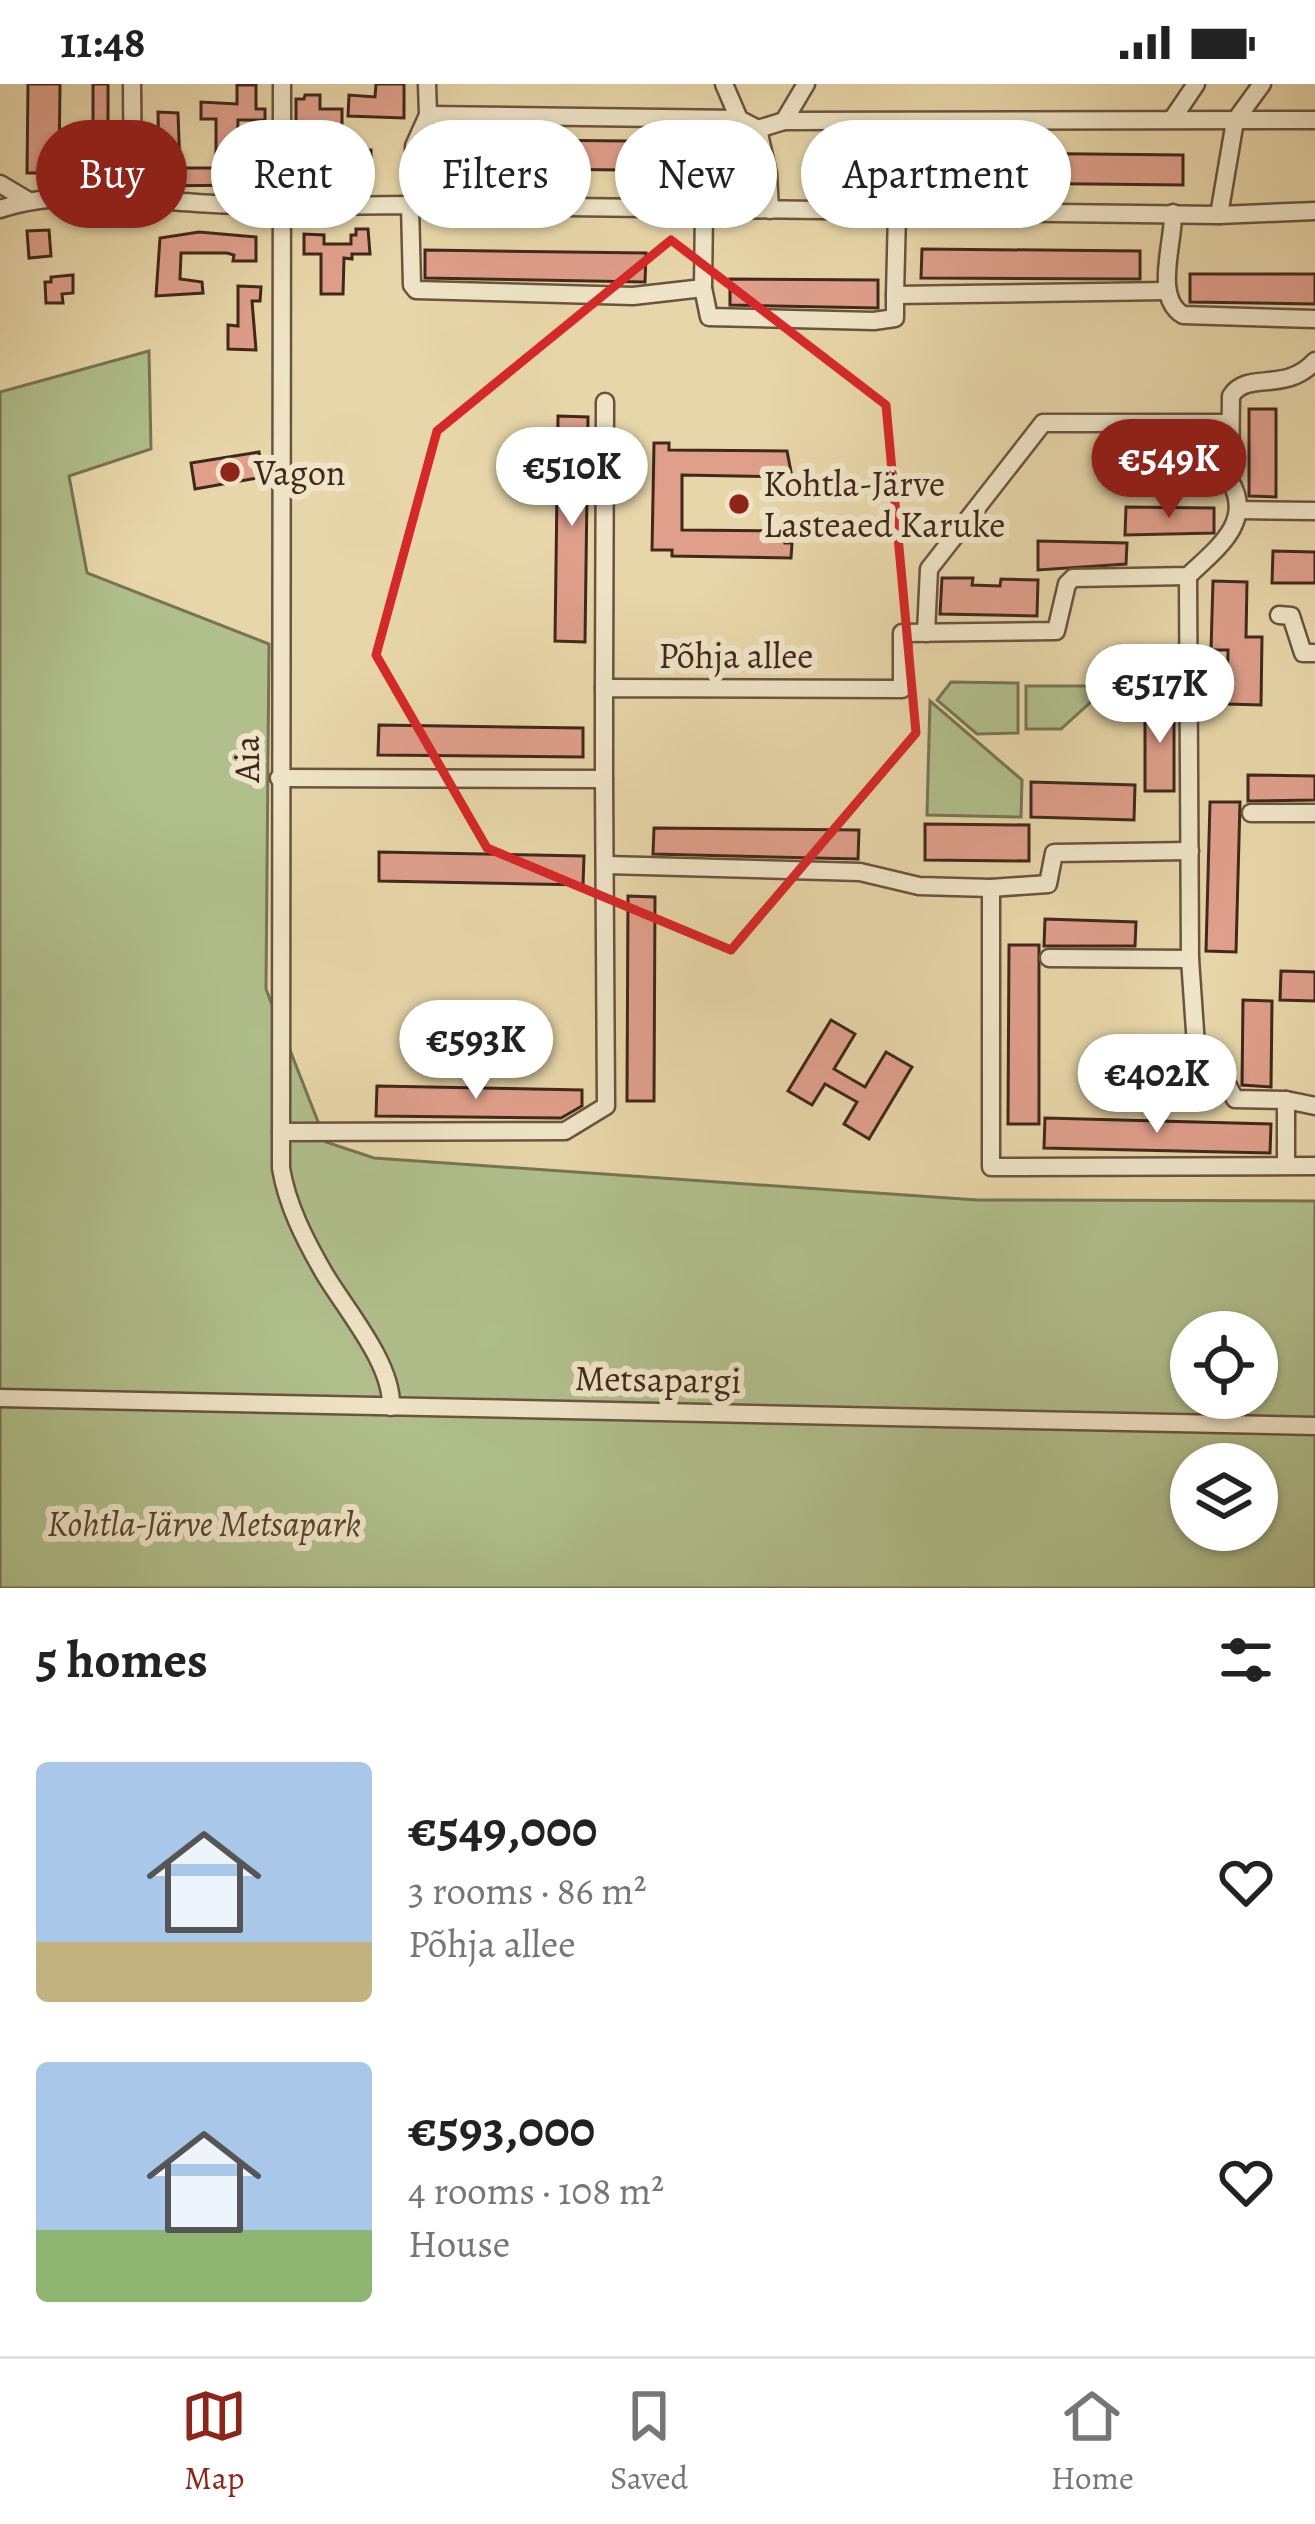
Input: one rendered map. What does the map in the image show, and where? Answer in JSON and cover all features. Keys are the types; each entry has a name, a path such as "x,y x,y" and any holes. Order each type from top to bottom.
{"street":[{"path":"132,84 132,120"},
{"name":"Aia","path":"282,84 282,120"},
{"path":"426,120 427,84"},
{"path":"428,115 739,119 724,84"},
{"path":"784,121 806,84"},
{"path":"1173,118 1196,84"},
{"path":"1219,214 1235,122 1262,84"},
{"path":"777,123 1315,120"},
{"path":"0,184 28,200"},
{"path":"0,209 36,200"},
{"path":"1071,213 1315,211"},
{"path":"1173,214 1167,290 1169,303 1183,315 1315,319"},
{"name":"Aia","path":"282,228 283,1179 294,1214 323,1272 389,1380 391,1407"},
{"path":"412,228 412,285 416,290 634,296 703,288"},
{"path":"704,228 703,288 709,317 874,321 895,318 897,228"},
{"path":"895,295 1167,290"},
{"path":"1230,423 1043,423 929,569 926,633 1056,631 1067,584 1073,578 1188,576 1234,529 1238,510 1230,481 1231,396 1236,388 1295,379 1313,366"},
{"path":"280,1132 565,1131 606,1106 605,402"},
{"path":"1238,510 1315,511"},
{"path":"1188,576 1190,959 1198,1074 1228,1086 1235,1099 1315,1106"},
{"path":"1279,615 1291,616 1303,653 1315,653"},
{"name":"Põhja allee","path":"604,688 902,689 902,633 926,633"},
{"path":"279,778 604,778"},
{"path":"1251,813 1315,812"},
{"path":"607,866 860,872 919,886 991,888 1048,884 1054,853 1190,851"},
{"path":"991,888 991,1168 1315,1166"},
{"path":"1048,958 1190,959"},
{"path":"1286,1100 1286,1165"},
{"name":"Metsapargi","path":"0,1398 1315,1426"}],"highlighted area":[{"path":"671,240 886,405 916,733 731,950 487,848 376,655 437,431"}],"green space":[{"name":"Kohtla-Järve Metsapark","path":"149,351 151,449 69,476 87,573 269,644 266,989 326,1142 374,1158 977,1200 1315,1201 1315,1588 0,1588 0,392"},
{"path":"951,682 1018,683 1018,733 977,734 937,700"},
{"path":"1026,686 1091,686 1093,700 1061,729 1026,729"},
{"path":"930,701 1022,780 1021,817 927,815"}],"building":[{"path":"28,84 60,84 60,120 36,120 36,173 27,173"},
{"path":"93,84 108,84 108,120 93,120"},
{"path":"376,84 404,84 404,118 348,116 349,95 375,97"},
{"path":"237,85 256,85 256,109 265,109 265,120 201,119 201,102 237,104"},
{"path":"305,95 320,95 320,109 342,109 342,120 296,120 296,99"},
{"path":"158,112 178,113 178,120 158,120"},
{"path":"591,141 615,141 615,170 591,170"},
{"path":"1071,154 1183,155 1183,185 1071,184"},
{"path":"187,168 211,168 211,185 187,186"},
{"path":"356,229 368,229 370,254 344,258 343,294 321,294 321,254 304,254 304,234 324,235 324,244 351,244"},
{"path":"49,230 51,256 29,258 27,231"},
{"path":"199,232 256,237 256,261 233,261 234,255 227,253 181,253 180,279 202,282 203,293 156,296 160,238"},
{"path":"922,249 1140,251 1140,279 921,278"},
{"path":"425,250 646,253 645,282 425,278"},
{"path":"1190,274 1315,274 1315,304 1190,302"},
{"path":"73,275 73,293 62,294 63,303 46,303 45,282"},
{"path":"730,279 878,280 878,308 730,305"},
{"path":"238,286 261,287 260,301 252,301 256,350 228,349 228,325 238,326"},
{"path":"1249,409 1276,409 1276,497 1249,496"},
{"path":"558,416 588,417 585,642 555,641"},
{"path":"654,443 669,443 669,450 787,451 792,477 682,475 682,530 786,531 785,543 792,543 791,558 672,556 672,550 652,550"},
{"path":"259,452 263,477 195,489 191,463"},
{"path":"1126,507 1214,508 1214,533 1125,535"},
{"path":"1038,541 1127,543 1126,564 1038,570"},
{"path":"1273,551 1315,552 1315,583 1272,583"},
{"path":"942,578 973,578 972,585 1000,586 1001,579 1038,580 1037,616 940,614"},
{"path":"1213,581 1247,582 1246,637 1262,637 1261,705 1227,704 1228,650 1211,650"},
{"path":"1145,700 1174,700 1174,791 1145,791"},
{"path":"379,725 583,728 583,757 378,755"},
{"path":"1248,775 1315,776 1315,800 1248,801"},
{"path":"1031,782 1135,785 1134,820 1031,817"},
{"path":"1210,802 1240,802 1236,952 1206,951"},
{"path":"925,824 1029,825 1029,861 925,860"},
{"path":"654,828 859,830 858,859 653,854"},
{"path":"379,852 584,856 583,885 379,881"},
{"path":"628,896 655,897 654,1101 627,1101"},
{"path":"1045,919 1136,922 1135,946 1044,946"},
{"path":"1009,945 1039,945 1039,1124 1008,1124"},
{"path":"1281,971 1315,972 1315,1001 1280,1000"},
{"path":"1243,1000 1272,1001 1271,1087 1242,1085"},
{"path":"831,1020 855,1034 834,1069 865,1087 886,1052 912,1067 869,1139 844,1124 857,1102 825,1084 812,1105 788,1091"},
{"path":"377,1086 582,1090 582,1106 561,1118 376,1116"},
{"path":"1045,1118 1271,1124 1270,1153 1044,1148"}],"place":[{"name":"Vagon","path":"230,472"},
{"name":"Kohtla-Järve Lasteaed Karuke","path":"739,504"}]}
